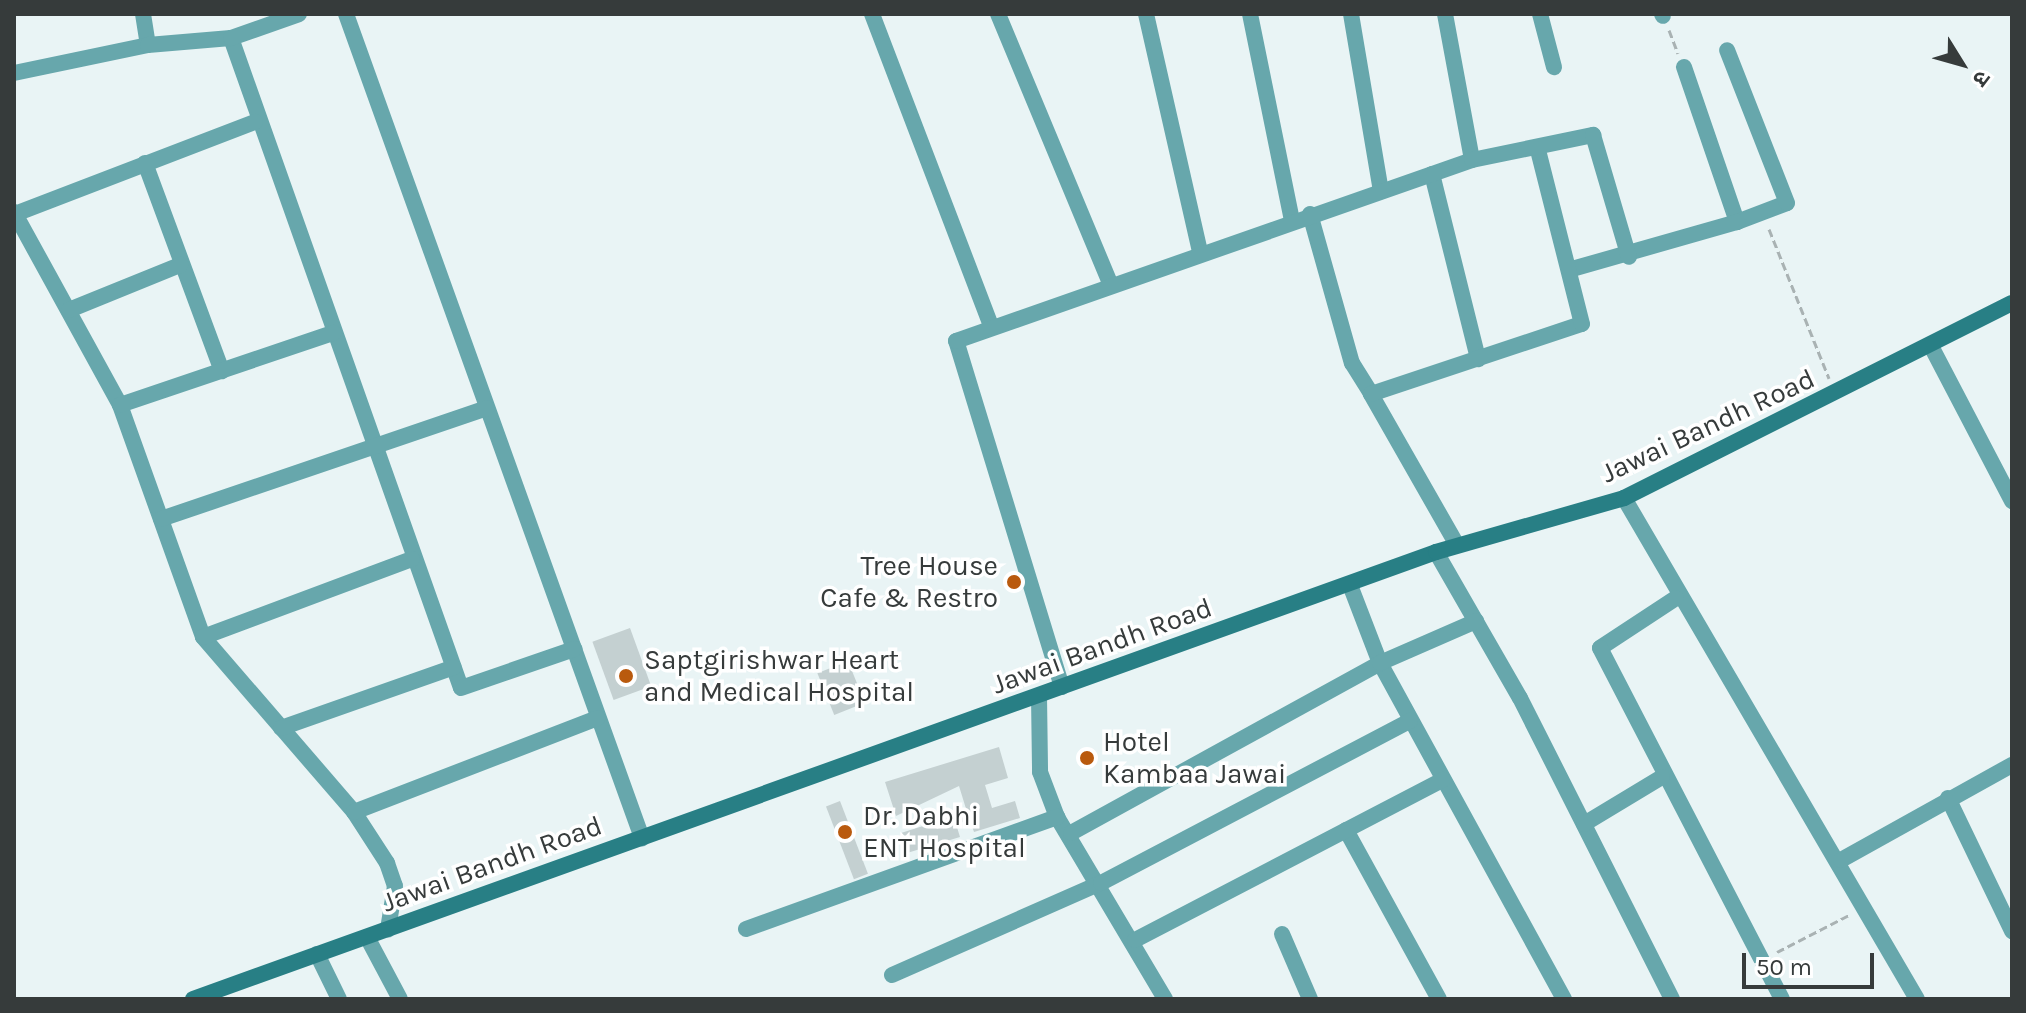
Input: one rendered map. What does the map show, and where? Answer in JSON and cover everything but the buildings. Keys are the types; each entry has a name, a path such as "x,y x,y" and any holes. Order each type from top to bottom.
{"street":[{"path":"143,14 148,45"},
{"path":"346,14 642,838"},
{"path":"872,14 991,326"},
{"path":"998,14 1111,285"},
{"path":"1146,14 1200,251"},
{"path":"1250,14 1292,220"},
{"path":"1351,14 1381,191"},
{"path":"1445,14 1472,160"},
{"path":"1540,14 1554,67"},
{"path":"14,73 148,45 231,38 288,16"},
{"path":"231,38 255,122 461,688 574,649"},
{"path":"1572,269 1629,257 1787,203 1727,50"},
{"path":"1684,67 1737,222"},
{"path":"255,122 15,213 120,405 203,637 354,812 395,886 388,929"},
{"path":"1062,687 956,341 1200,251 1472,160 1538,150 1593,135 1629,257"},
{"path":"1371,394 1582,324 1572,269 1538,150"},
{"path":"145,163 180,265 222,371"},
{"path":"1432,174 1478,359"},
{"path":"1310,214 1352,363 1457,545"},
{"path":"69,310 180,265"},
{"name":"Jawai Bandh Road","path":"193,999 1436,552 1624,498 1932,348 2012,303"},
{"path":"120,405 333,333"},
{"path":"1932,348 2012,501"},
{"path":"161,519 487,408"},
{"path":"1624,498 1676,598 1841,860 1917,999"},
{"path":"1436,552 1584,824 1672,999"},
{"path":"203,637 412,559"},
{"path":"1350,585 1380,663 1564,999"},
{"path":"1676,598 1600,648 1662,777 1782,999"},
{"path":"1071,833 1380,663 1476,621"},
{"path":"281,728 454,667"},
{"path":"1039,696 1040,772 1057,817 1071,833 1135,940 1165,999"},
{"path":"354,812 598,718"},
{"path":"892,975 1101,883 1410,721"},
{"path":"1841,860 2012,765"},
{"path":"1584,824 1662,777"},
{"path":"1135,940 1443,780"},
{"path":"1948,798 2012,931"},
{"path":"746,929 1057,817"},
{"path":"1346,830 1439,999"},
{"path":"1282,934 1310,999"},
{"path":"367,937 400,999"},
{"path":"317,954 339,999"}],"path":[{"path":"1662,15 1684,67"},
{"path":"1762,211 1838,394"},
{"path":"1761,960 1867,906"}],"place":[{"name":"Tree House Cafe & Restro","path":"1014,582"},
{"name":"Saptgirishwar Heart and Medical Hospital","path":"626,676"},
{"name":"Hotel Kambaa Jawai","path":"1087,758"},
{"name":"Dr. Dabhi ENT Hospital","path":"845,832"}]}
